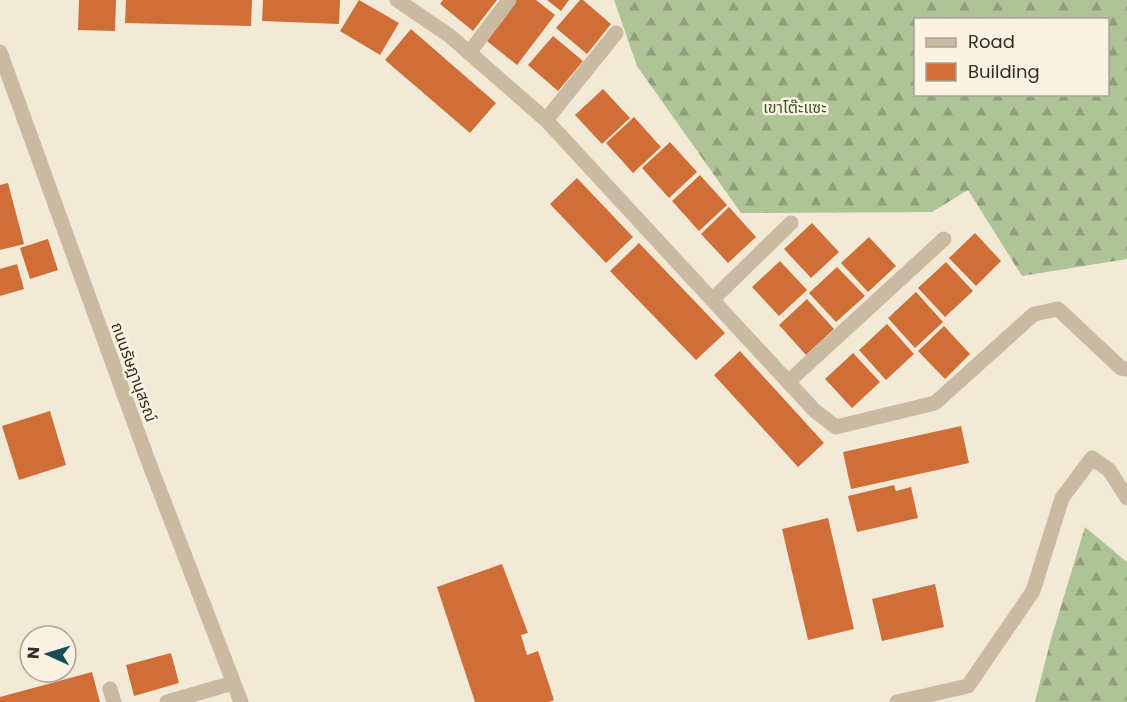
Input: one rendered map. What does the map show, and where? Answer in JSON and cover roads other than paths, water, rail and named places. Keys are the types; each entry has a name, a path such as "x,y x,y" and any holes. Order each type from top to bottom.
{"street":[{"path":"397,0 450,36 546,120 815,411 836,427 935,403 1034,314 1058,309 1121,368 1127,369"},
{"path":"469,53 509,0"},
{"path":"546,120 616,33"},
{"name":"ถนนรัษฎานุสรณ์","path":"0,52 142,444 241,702"},
{"path":"712,300 790,223"},
{"path":"788,382 944,239"},
{"path":"897,702 968,686 1033,591 1062,498 1092,458 1109,470 1127,498"},
{"path":"167,702 233,683"}],"park label":[{"name":"เขาโต๊ะแซะ","path":"795,107"}]}
